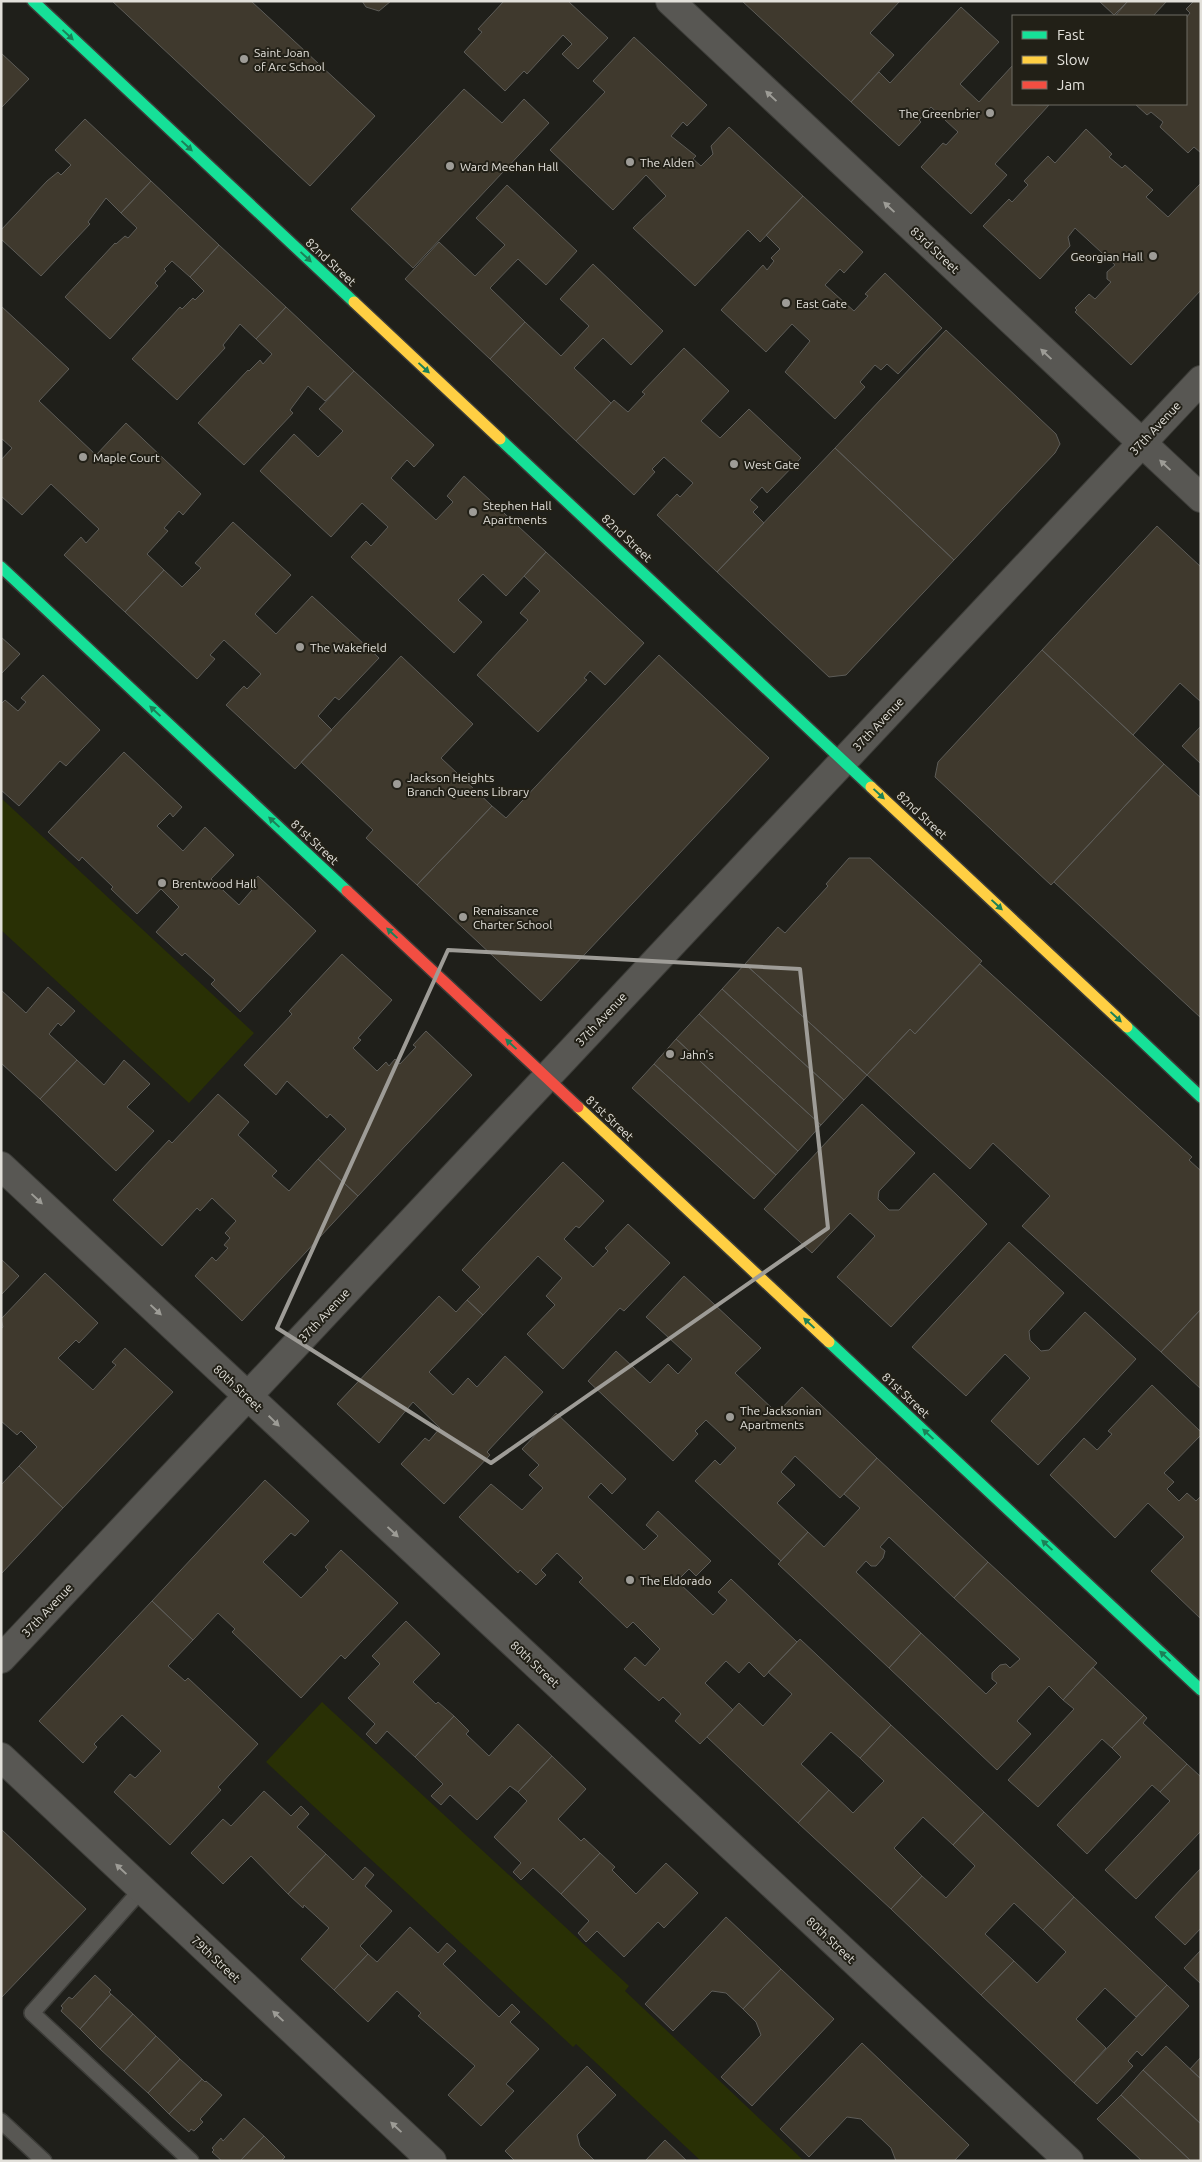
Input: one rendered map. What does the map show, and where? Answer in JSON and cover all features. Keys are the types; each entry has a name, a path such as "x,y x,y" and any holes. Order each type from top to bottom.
{"street":[{"name":"82nd Street","path":"33,1 1201,1097"},
{"name":"83rd Street","path":"670,1 1201,498"},
{"name":"37th Avenue","path":"1,1659 1201,380"},
{"name":"81st Street","path":"1,567 1201,1690"},
{"name":"80th Street","path":"1,1166 1069,2161"},
{"name":"79th Street","path":"1,1757 432,2161"}],"lane":[{"path":"142,1889 32,2013 191,2161"},
{"path":"1,2121 44,2161"}],"highlighted area":[{"path":"448,950 800,969 828,1228 491,1463 277,1328"}],"green space":[{"path":"1,798 254,1033 189,1103 1,930"},
{"path":"322,1702 629,1986 625,1991 804,2161 701,2161 576,2044 573,2047 266,1762"}],"building":[{"name":"Saint Joan of Arc School","path":"112,1 251,1 375,116 310,186"},
{"path":"362,1 391,1 379,11 366,7"},
{"path":"504,1 570,1 608,38 578,69 562,54 572,44 563,35 527,74 524,71 505,91 464,52 482,32 478,29"},
{"path":"742,1 900,1 870,33 894,55 851,102"},
{"path":"1099,1 1128,1 1114,15"},
{"path":"1128,1 1167,1 1154,15 1116,15"},
{"path":"1194,1 1201,1 1201,153 1194,147 1188,153 1160,127 1163,122 1151,112 1147,115 1136,105 1187,105 1187,17 1190,13 1186,9"},
{"name":"The Greenbrier","path":"961,7 999,42 960,84 979,102 1012,66 1012,105 1049,105 995,164 1007,175 971,214 921,167 943,143 946,145 958,132 931,107 919,120 921,122 899,146 851,102 879,72 890,83"},
{"name":"The Alden","path":"634,37 707,105 687,126 683,122 671,136 696,156 693,159 701,166 713,154 711,146 729,127 803,196 760,242 748,230 695,286 633,228 666,196 646,175 613,210 550,150 605,92 593,81"},
{"path":"1,53 29,79 1,108"},
{"name":"Ward Meehan Hall","path":"464,89 502,123 524,99 549,123 413,268 351,209"},
{"path":"85,119 151,181 121,213 106,198 88,222 90,224 41,276 1,239 1,230 47,181 58,172 61,175 71,165 55,150"},
{"name":"Georgian Hall","path":"1086,129 1112,154 1109,157 1122,168 1125,165 1153,190 1146,197 1168,217 1201,183 1201,290 1131,365 1075,312 1077,310 1075,308 1089,294 1095,299 1111,282 1107,279 1107,272 1115,265 1075,228 1068,237 1070,246 1040,279 983,226 1009,199 1012,202 1028,185 1024,181 1048,156 1055,163"},
{"path":"151,181 219,245 190,277 172,261 155,283 158,286 110,339 65,297 115,243 125,236 128,238 137,228 121,213"},
{"path":"507,185 577,251 546,285 518,259 490,288 525,322 490,359 405,279 439,242 475,276 505,245 476,218"},
{"name":"East Gate","path":"803,196 863,252 844,273 840,269 825,285 854,311 868,296 865,294 885,273 942,328 898,374 887,364 881,370 875,365 860,382 865,387 835,419 785,372 810,341 792,324 766,352 721,310 763,265 767,270 774,261 771,258 780,249 766,235"},
{"path":"219,245 286,307 256,339 240,324 223,345 225,348 177,400 132,359 180,307 182,309 193,298 195,300 204,291 190,277"},
{"path":"593,264 663,331 631,365 603,338 574,368 611,403 576,441 490,359 525,322 561,356 589,326 560,299"},
{"name":"Maple Court","path":"1,306 69,369 39,401 96,455 126,423 201,494 183,515 179,511 164,528 168,531 147,554 164,570 125,612 64,555 81,537 86,543 99,529 51,484 22,515 1,496 1,460 12,448 1,438"},
{"path":"286,307 354,371 325,401 308,386 290,410 293,413 244,465 198,423 248,370 260,360 263,364 272,354 256,339"},
{"path":"946,330 1056,434 1060,444 1055,453 954,560 835,448"},
{"name":"West Gate","path":"684,348 729,391 701,421 720,438 749,409 801,458 767,493 762,487 750,500 758,507 753,512 764,523 717,572 657,515 677,494 680,497 693,483 664,457 652,469 655,472 634,495 576,441 614,400 628,412 645,394 642,392"},
{"name":"Stephen Hall Apartments","path":"354,371 434,445 414,467 407,460 391,478 436,520 453,502 447,496 464,476 546,552 506,596 483,574 458,600 482,622 454,653 351,557 366,541 371,546 388,527 362,503 331,537 260,471 294,434 318,457 343,431 319,409"},
{"path":"835,448 954,560 846,675 829,677 717,572"},
{"name":"The Wakefield","path":"233,522 291,575 255,614 276,634 312,596 379,658 339,700 335,697 318,716 332,730 295,769 226,705 244,686 247,689 261,674 224,640 210,655 215,659 197,679 125,612 164,570 182,587 201,568 195,563"},
{"path":"1157,526 1201,567 1201,702 1180,683 1133,735 1042,650"},
{"path":"546,552 644,643 605,685 590,671 584,678 587,680 538,732 477,675 528,620 520,613 540,591 524,576"},
{"path":"1,637 20,654 1,674"},
{"path":"1042,650 1164,764 1051,885 935,777 938,762"},
{"path":"659,655 769,758 541,1001 417,885 492,806 506,818"},
{"name":"Jackson Heights Branch Queens Library","path":"401,656 473,724 441,758 492,806 417,885 366,838 373,830 301,762"},
{"path":"43,675 100,730 66,766 60,761 19,806 1,790 1,704 5,700 18,711 26,702 21,698"},
{"path":"1201,726 1201,764 1182,746"},
{"name":"Brentwood Hall","path":"124,752 182,807 173,817 170,813 157,826 183,851 205,827 234,855 211,879 239,905 252,890 248,887 258,876 316,931 240,1012 211,984 215,980 185,953 182,956 156,932 179,907 161,889 137,914 82,857 79,861 48,832"},
{"path":"1164,764 1201,798 1201,1018 1054,882"},
{"path":"849,858 870,858 982,961 915,1034 910,1029 867,1075 745,964 778,927 785,933 828,886 826,884"},
{"path":"342,954 392,1000 358,1038 361,1040 353,1048 377,1071 386,1062 389,1066 395,1059 400,1064 416,1047 413,1045 426,1031 472,1075 358,1196 318,1159 346,1129 330,1114 327,1118 287,1081 276,1095 244,1065 292,1014 289,1011"},
{"path":"745,964 867,1075 844,1100 722,989"},
{"path":"980,964 1192,1157 1189,1160 1201,1171 1201,1309 1161,1352 1022,1226 1050,1196 993,1143 970,1169 867,1075 910,1029 915,1034"},
{"path":"48,987 75,1011 61,1026 58,1023 49,1034 77,1060 40,1099 1,1063 1,990 26,1013"},
{"path":"722,989 844,1100 821,1125 699,1014"},
{"path":"699,1014 821,1125 798,1151 676,1039"},
{"path":"676,1039 798,1151 776,1175 654,1064"},
{"path":"77,1060 104,1085 124,1060 150,1084 127,1107 154,1131 116,1171 40,1099"},
{"path":"654,1064 776,1175 754,1199 632,1088"},
{"path":"218,1094 249,1122 238,1135 277,1171 272,1176 289,1191 318,1159 358,1196 242,1321 195,1276 212,1257 216,1261 228,1248 224,1245 230,1238 225,1233 236,1221 212,1198 200,1211 197,1208 162,1246 113,1200 169,1140 172,1143"},
{"path":"862,1104 915,1153 879,1191 878,1199 889,1210 899,1210 934,1173 987,1224 891,1327 837,1277 875,1236 850,1213 812,1253 764,1209"},
{"path":"563,1162 604,1201 579,1228 576,1226 564,1239 593,1267 608,1251 605,1248 628,1224 670,1263 624,1311 620,1308 563,1369 527,1334 555,1305 546,1296 562,1278 538,1256 483,1315 467,1300 480,1287 462,1270"},
{"path":"1009,1242 1064,1293 1029,1331 1030,1340 1041,1351 1049,1350 1085,1312 1136,1359 1038,1465 991,1421 1030,1378 1005,1354 966,1396 912,1347"},
{"path":"1,1259 19,1276 1,1295"},
{"path":"45,1273 98,1323 79,1343 76,1340 58,1358 93,1390 116,1365 112,1362 125,1348 173,1392 63,1508 19,1466 37,1447 21,1431 17,1435 1,1421 1,1329 3,1327 1,1319"},
{"name":"The Jacksonian Apartments","path":"684,1276 761,1348 735,1373 777,1413 802,1387 877,1458 840,1498 795,1456 781,1472 795,1485 777,1503 808,1532 781,1561 695,1481 715,1460 720,1465 736,1448 706,1420 695,1431 698,1434 673,1461 588,1381 616,1351 650,1383 668,1364 678,1374 692,1359 646,1317"},
{"path":"439,1296 456,1312 467,1300 483,1315 429,1372 453,1395 468,1378 477,1387 505,1356 543,1392 487,1452 490,1455 444,1504 401,1464 425,1438 429,1441 440,1428 413,1402 379,1443 337,1404"},
{"path":"1201,1309 1201,1389 1161,1352"},
{"path":"1152,1385 1201,1432 1201,1435 1164,1473 1174,1482 1167,1489 1179,1501 1187,1493 1196,1501 1201,1496 1201,1619 1151,1571 1184,1537 1148,1503 1115,1538 1050,1475 1084,1438 1097,1450 1112,1434 1108,1431"},
{"name":"The Eldorado","path":"556,1413 626,1479 612,1494 601,1483 588,1497 644,1550 658,1536 646,1525 658,1511 711,1561 696,1576 689,1569 677,1581 713,1615 727,1600 718,1592 731,1579 797,1642 764,1677 749,1662 739,1673 726,1661 705,1683 733,1710 700,1744 675,1721 681,1714 663,1697 659,1701 624,1669 635,1657 645,1666 660,1649 633,1622 627,1628 579,1582 583,1578 557,1553 541,1570 546,1575 536,1585 520,1570 518,1573 459,1517 491,1484 522,1510 543,1488 529,1475 539,1465 522,1449"},
{"path":"877,1458 988,1562 954,1598 889,1537 880,1547 885,1551 883,1558 876,1566 871,1566 866,1561 856,1572 921,1633 889,1668 778,1564 808,1532 824,1547 860,1508 844,1494"},
{"path":"19,1466 63,1508 1,1574 1,1485"},
{"path":"265,1480 309,1521 295,1536 291,1533 263,1562 301,1598 328,1570 325,1567 341,1550 398,1603 345,1659 341,1655 301,1698 232,1632 235,1629 218,1613 193,1640 152,1601"},
{"path":"988,1562 1097,1663 1063,1700 1049,1686 1017,1721 1031,1734 997,1770 889,1668 921,1633 986,1694 997,1683 992,1679 992,1673 1000,1665 1006,1664 1010,1668 1020,1659 954,1598"},
{"path":"152,1601 193,1640 168,1666 185,1681 188,1678 258,1744 218,1787 221,1790 170,1845 114,1792 130,1774 135,1778 161,1751 122,1715 94,1744 97,1747 83,1763 39,1721"},
{"path":"406,1621 440,1654 413,1682 436,1704 438,1702 454,1716 415,1757 387,1731 376,1744 366,1734 375,1724 348,1698 380,1664 372,1656"},
{"path":"800,1639 891,1725 860,1758 831,1732 801,1764 829,1790 798,1823 707,1737 739,1703 763,1726 792,1694 768,1672"},
{"path":"1093,1667 1144,1715 1112,1748 1102,1739 1038,1807 1008,1780 1074,1709 1063,1700"},
{"path":"1144,1715 1147,1718 1143,1723 1187,1764 1160,1792 1152,1785 1087,1854 1057,1825 1121,1757 1112,1748"},
{"path":"454,1716 469,1731 466,1734 489,1756 518,1724 552,1756 518,1792 510,1786 477,1820 450,1795 441,1805 431,1796 443,1784 415,1757"},
{"path":"891,1725 984,1812 953,1845 923,1817 894,1848 922,1876 891,1909 798,1823 829,1790 853,1813 884,1781 860,1758"},
{"path":"552,1756 586,1789 558,1819 581,1841 584,1838 600,1853 561,1894 533,1868 521,1880 513,1872 521,1863 494,1837 527,1801 518,1792"},
{"path":"1187,1764 1201,1777 1201,1831 1136,1899 1105,1870 1170,1801 1160,1792"},
{"path":"264,1791 291,1816 301,1806 309,1814 297,1827 326,1854 288,1894 251,1856 223,1884 191,1853 223,1819 231,1826"},
{"path":"984,1812 1074,1897 1043,1930 1014,1903 985,1934 1014,1961 981,1995 891,1909 922,1876 946,1898 975,1866 953,1845"},
{"path":"1,1829 86,1909 1,1998"},
{"path":"600,1853 615,1867 612,1870 636,1894 666,1863 698,1893 664,1928 658,1922 624,1957 597,1931 586,1942 578,1933 589,1921 561,1894"},
{"path":"326,1854 353,1880 365,1867 374,1875 365,1886 392,1911 360,1946 368,1954 334,1990 301,1959 329,1928 304,1905 303,1908 288,1894"},
{"path":"1201,1868 1201,1928 1185,1945 1155,1917"},
{"path":"1074,1897 1167,1985 1136,2017 1105,1988 1076,2019 1106,2048 1074,2083 981,1995 1014,1961 1037,1983 1066,1952 1043,1930"},
{"path":"726,1917 781,1969 743,2009 726,1993 712,1991 673,2031 645,2004"},
{"path":"410,1927 438,1953 447,1943 456,1951 443,1964 499,2017 512,2004 520,2012 510,2022 539,2049 506,2084 514,2091 481,2126 448,2095 475,2066 418,2016 421,2013 397,1991 368,2022 334,1990 368,1954 377,1962"},
{"path":"1201,1950 1201,1984 1184,1968"},
{"path":"781,1969 834,2019 752,2106 721,2077 761,2035 756,2022 743,2009"},
{"path":"95,1975 111,1990 109,1992 111,1994 80,2029 61,2011 63,2008 61,2006 69,1997 72,1999"},
{"path":"1167,1985 1189,2006 1142,2056 1137,2051 1128,2061 1133,2066 1097,2104 1074,2083"},
{"path":"111,1994 133,2014 100,2049 80,2029"},
{"path":"133,2014 156,2036 124,2071 100,2049"},
{"path":"156,2036 180,2059 148,2093 124,2071"},
{"path":"862,2043 969,2145 954,2161 896,2161 891,2148 861,2119 847,2117 809,2157 780,2129"},
{"path":"1166,2046 1201,2079 1201,2124 1143,2070"},
{"path":"1201,2057 1201,2079 1190,2069"},
{"path":"180,2059 202,2079 169,2114 148,2093"},
{"path":"587,2066 616,2095 577,2135 580,2146 595,2161 515,2161 505,2151"},
{"path":"1143,2070 1201,2124 1201,2161 1191,2161 1121,2095"},
{"path":"202,2079 222,2095 200,2119 203,2122 194,2131 191,2129 189,2132 169,2114"},
{"path":"1121,2095 1191,2161 1142,2161 1097,2119"},
{"path":"244,2118 264,2136 240,2161 222,2161 212,2152 214,2150 212,2148 221,2138 223,2141"},
{"path":"264,2136 285,2157 281,2161 240,2161"},
{"path":"665,2140 687,2161 645,2161"}],"traffic: fast":[{"path":"33,1 354,302"},
{"path":"500,439 871,787"},
{"path":"1,567 347,891"},
{"path":"1127,1027 1201,1097"},
{"path":"829,1342 1201,1690"}],"traffic: slow":[{"path":"354,302 500,439"},
{"path":"871,787 1127,1027"},
{"path":"578,1107 829,1342"}],"traffic: jam":[{"path":"347,891 578,1107"}],"place":[{"name":"Saint Joan of Arc School","path":"244,59"},
{"name":"The Greenbrier","path":"990,113"},
{"name":"The Alden","path":"630,162"},
{"name":"Ward Meehan Hall","path":"450,166"},
{"name":"Georgian Hall","path":"1153,256"},
{"name":"East Gate","path":"786,303"},
{"name":"Maple Court","path":"83,457"},
{"name":"West Gate","path":"734,464"},
{"name":"Stephen Hall Apartments","path":"473,512"},
{"name":"The Wakefield","path":"300,647"},
{"name":"Jackson Heights Branch Queens Library","path":"397,784"},
{"name":"Brentwood Hall","path":"162,883"},
{"name":"Renaissance Charter School","path":"463,917"},
{"name":"Jahn's","path":"670,1054"},
{"name":"The Jacksonian Apartments","path":"730,1417"},
{"name":"The Eldorado","path":"630,1580"}]}
